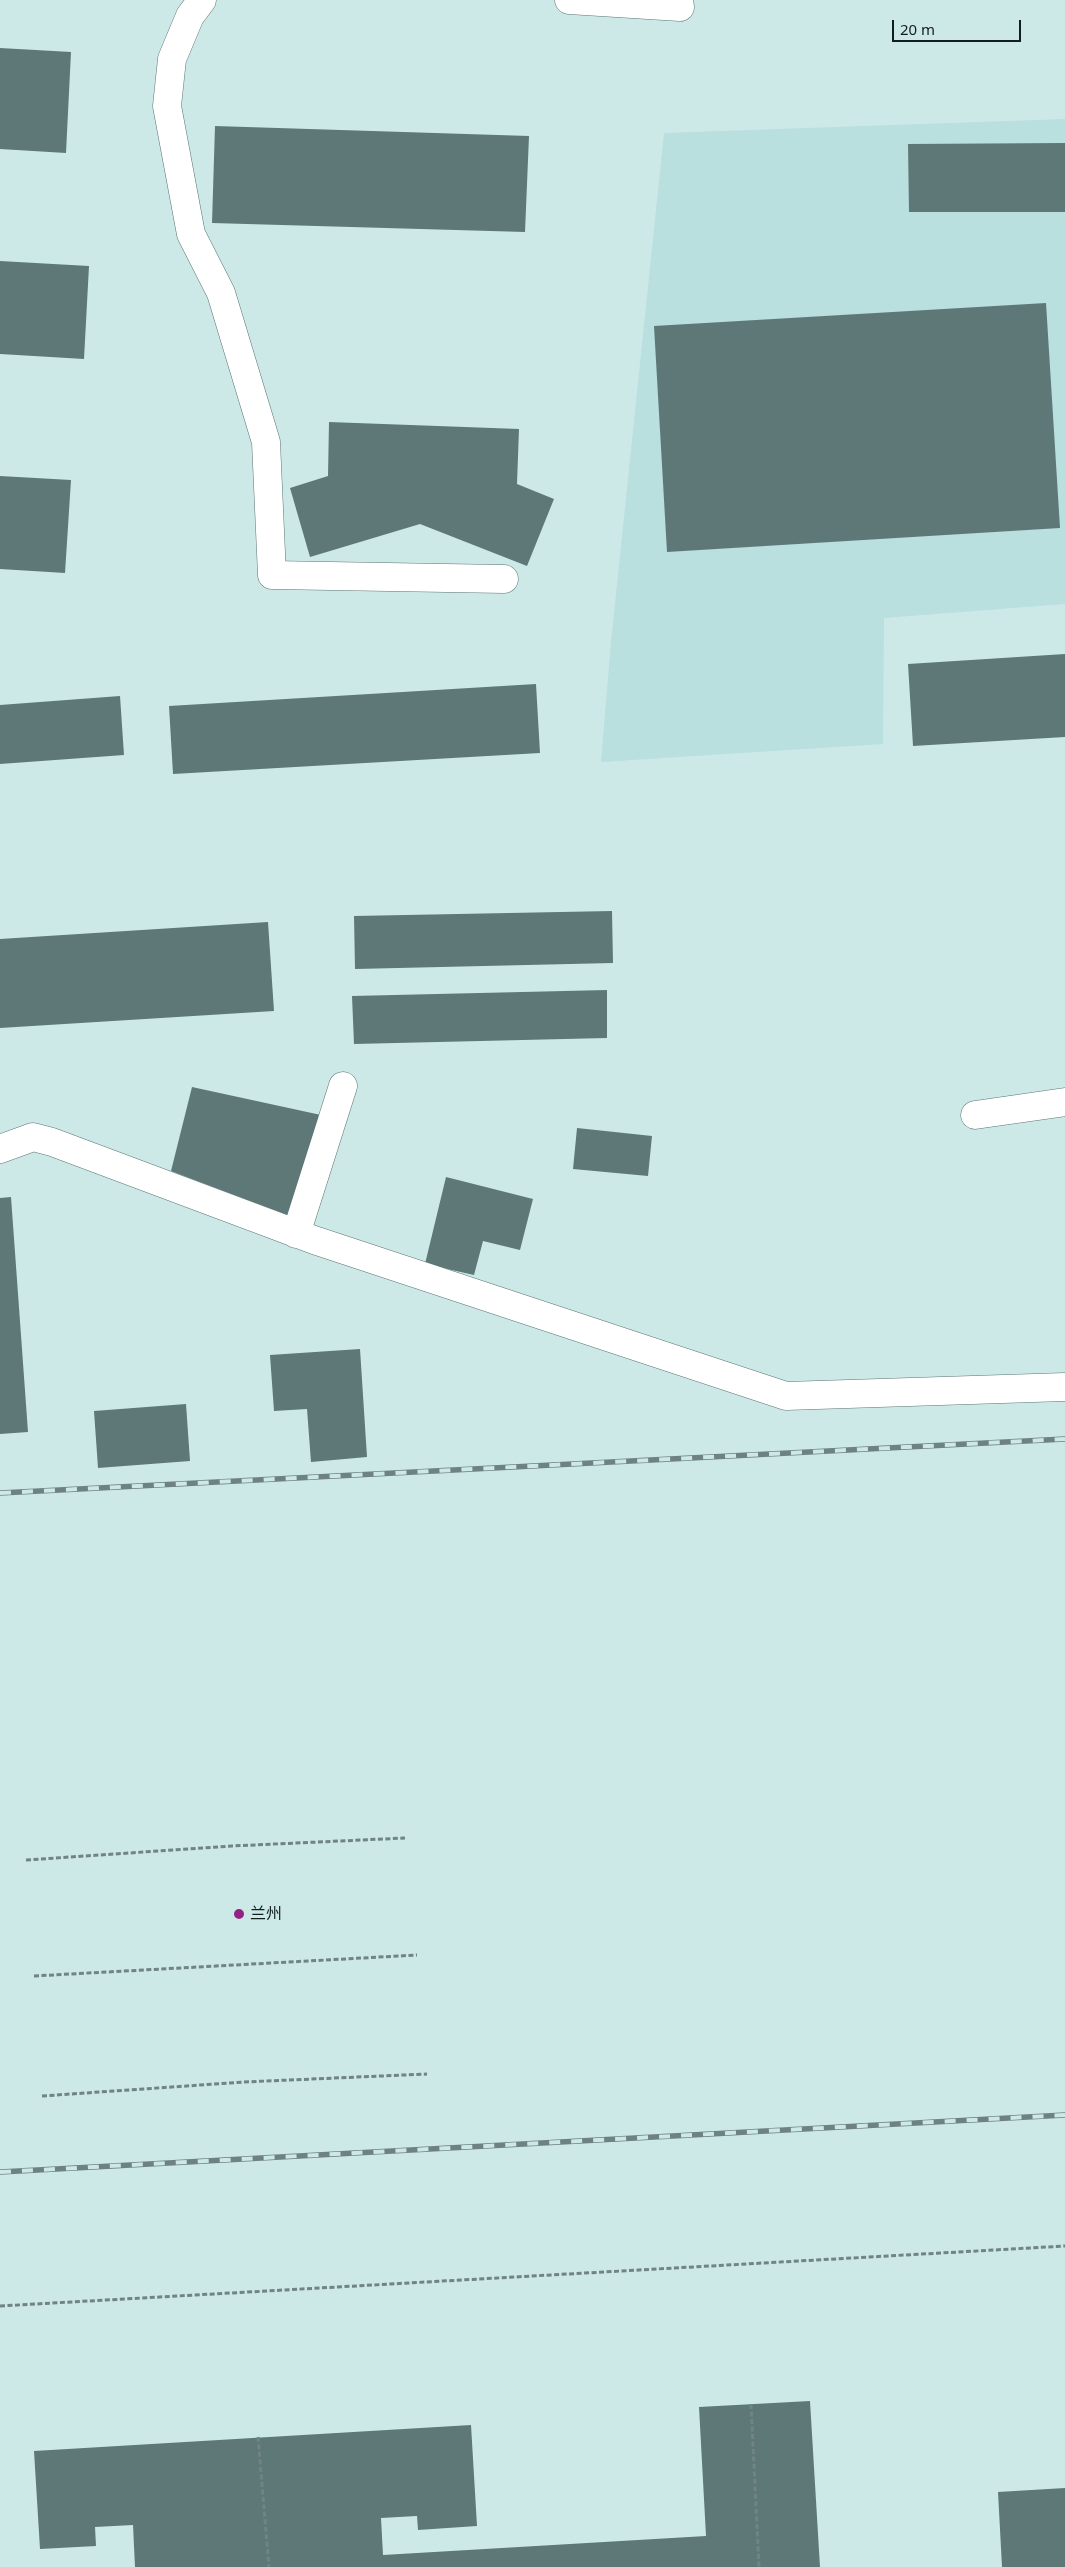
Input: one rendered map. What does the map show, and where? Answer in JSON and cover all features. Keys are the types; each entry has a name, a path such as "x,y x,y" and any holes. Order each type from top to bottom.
{"street":[{"path":"202,0 190,16 172,59 167,106 191,234 221,293 266,442 272,575 504,579"},
{"path":"569,0 680,7 680,0"},
{"path":"296,1234 343,1086"},
{"path":"975,1115 1065,1102"},
{"path":"0,1149 33,1137 52,1142 296,1234 786,1396 1065,1387"}],"path":[{"path":"26,1860 232,1846 405,1838"},
{"path":"34,1976 417,1955"},
{"path":"42,2096 244,2082 427,2074"},
{"path":"0,2306 1065,2246"},
{"path":"751,2404 759,2567"},
{"path":"258,2437 269,2567"}],"shaded area":[{"path":"1065,119 1065,604 884,618 883,744 601,762 611,642 664,133"}],"building":[{"path":"0,48 71,52 66,153 0,149"},
{"path":"215,126 529,136 525,232 212,223"},
{"path":"1065,143 1065,212 909,212 908,144"},
{"path":"0,261 89,266 84,359 0,354"},
{"path":"1046,303 1060,528 667,552 654,326"},
{"path":"329,422 519,429 517,484 554,499 527,566 420,524 310,557 290,488 328,476"},
{"path":"0,476 71,480 65,573 0,569"},
{"path":"1065,654 1065,737 913,746 908,664"},
{"path":"536,684 540,753 173,774 169,706"},
{"path":"120,696 124,755 0,764 0,705"},
{"path":"612,911 613,963 355,969 354,916"},
{"path":"268,922 274,1011 0,1028 0,939"},
{"path":"607,990 607,1038 354,1044 352,996"},
{"path":"192,1087 321,1115 289,1216 171,1171"},
{"path":"577,1128 652,1136 648,1176 573,1169"},
{"path":"446,1177 533,1199 520,1250 483,1241 474,1275 425,1264"},
{"path":"11,1197 28,1432 0,1434 0,1198"},
{"path":"360,1349 367,1457 311,1462 307,1409 274,1411 270,1355"},
{"path":"186,1404 190,1461 98,1468 94,1411"},
{"path":"810,2401 820,2567 135,2567 133,2525 95,2527 96,2546 40,2549 34,2451 471,2425 477,2526 418,2530 417,2516 381,2518 383,2555 706,2536 699,2407"},
{"path":"1065,2488 1065,2567 1002,2567 998,2492"}],"railway":[{"path":"0,1493 1065,1439"},
{"path":"0,2172 1065,2115"}],"place":[{"name":"兰州","path":"239,1914"}]}
